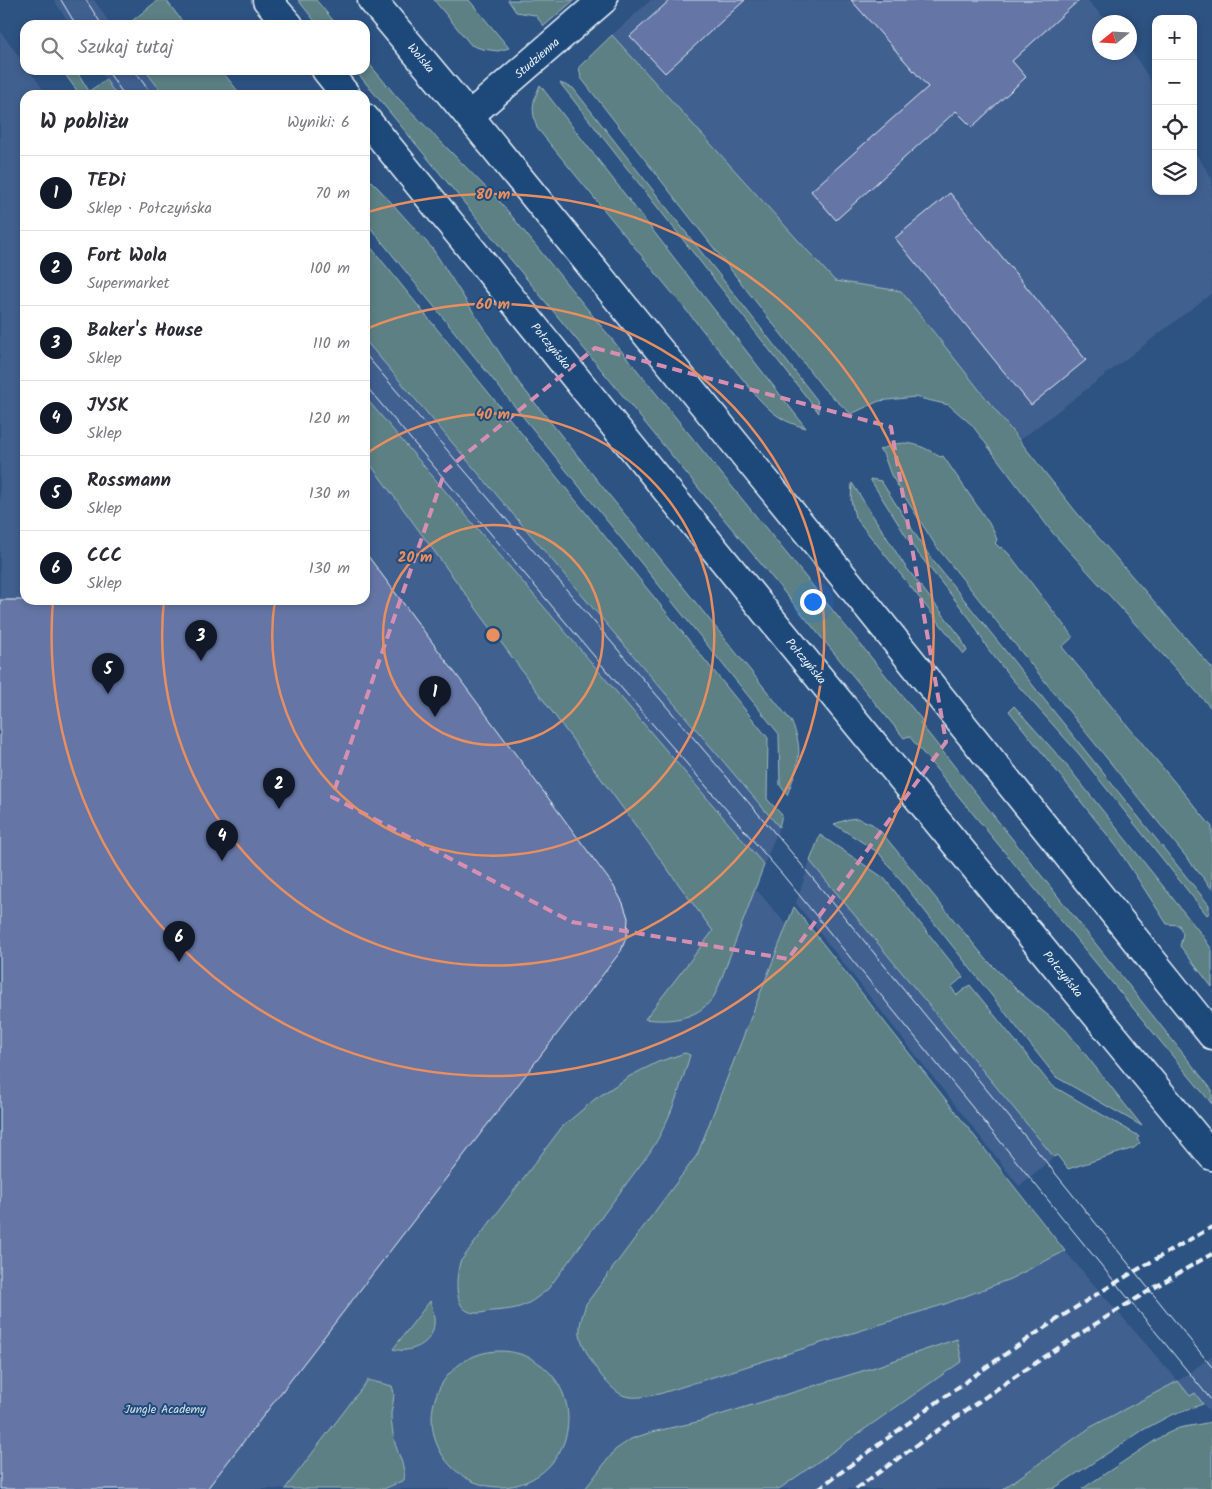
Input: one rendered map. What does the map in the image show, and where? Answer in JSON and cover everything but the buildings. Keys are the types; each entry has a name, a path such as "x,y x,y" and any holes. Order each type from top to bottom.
{"main road":[{"path":"267,0 285,20"},
{"name":"Wolska","path":"372,0 469,116"},
{"name":"Studzienna","path":"469,116 603,0"},
{"path":"330,75 342,90"},
{"path":"469,116 843,576 1212,1035"},
{"name":"Połczyńska","path":"370,124 767,614 1212,1156"}],"highlighted area":[{"path":"595,348 891,427 946,742 788,959 572,922 332,797 445,471"}],"shaded area":[{"path":"54,0 94,0 108,20 67,20"},
{"path":"651,0 1087,0 1101,15 1092,15 1092,60 1137,59 1152,83 1152,195 1197,195 1197,155 1212,179 1212,293 1020,440 901,292 835,281 612,35"},
{"path":"0,31 20,58 20,75 33,75 45,90 20,90 20,605 370,605 370,433 462,545 1178,1381 1212,1356 1212,1415 1195,1393 1191,1396 1178,1382 1091,1427 1003,1489 0,1489"},
{"path":"102,75 149,75 160,90 113,90"},
{"path":"370,346 779,827 764,865 370,403"},
{"path":"810,861 1054,1157 1019,1186 796,903"}],"green space":[{"path":"158,0 166,0 181,20 133,20"},
{"path":"298,0 316,0 333,20 314,20"},
{"path":"434,0 469,0 509,48 498,51 482,49 471,45"},
{"path":"508,0 574,0 544,26 535,15 516,12"},
{"path":"612,35 835,281 901,291 1077,513 1212,668 1212,709 1052,532 972,425 949,405 915,397 879,401 851,414 824,389 581,78 579,67"},
{"path":"370,65 397,97 501,203 922,720 920,723 1212,1090 1212,1104 909,736 904,738 359,75 370,75"},
{"path":"66,75 79,75 88,90 76,90"},
{"path":"149,75 225,75 237,90 160,90"},
{"path":"106,80 113,90 91,90"},
{"path":"560,83 573,88 817,400 819,413"},
{"path":"540,85 806,428 780,417 759,399 537,128 533,106"},
{"path":"370,180 432,248 519,383 791,721 799,750 797,767 787,795 780,785 779,734 370,227"},
{"path":"370,246 768,738 767,799 782,815 779,827 370,346"},
{"path":"370,403 764,865 713,998 698,1011 681,1018 672,1020 645,1019 713,931 370,464"},
{"path":"905,443 919,446 940,457 943,456 993,529 997,540 995,543 1009,554 1073,637 1062,647 1212,827 1212,889 936,546 891,475 883,453 879,450 895,444"},
{"path":"870,479 881,481 930,557 1209,905 1209,913 1207,915 1079,754 1012,679 988,649 971,620 913,547"},
{"path":"852,483 905,566 960,636 967,651 964,654 855,517 851,500"},
{"path":"1014,706 1063,761 1202,935 1212,950 1212,987 1180,946 1183,934 1179,925 1167,924 1117,847 1009,711"},
{"path":"857,818 872,824 882,833 986,959 1018,991 1066,1030 1142,1126 1056,1077 879,853 834,824"},
{"path":"820,835 884,878 963,977 951,987 957,995 970,985 1051,1085 1137,1135 1140,1143 1134,1148 1068,1169 1057,1155 1054,1157 810,861"},
{"path":"794,907 1065,1251 1010,1279 945,1304 659,1394 638,1397 625,1396 618,1393 604,1379 585,1350 580,1330 586,1304 697,1155"},
{"path":"685,1053 690,1055 674,1105 657,1140 548,1289 534,1300 516,1308 478,1313 468,1311 463,1307 459,1301 457,1285 460,1262 562,1127 595,1099 630,1076 658,1062"},
{"path":"430,1301 434,1321 430,1337 413,1349 393,1349"},
{"path":"957,1339 962,1361 779,1489 585,1489 615,1450 631,1439 652,1432 697,1422 872,1368"},
{"path":"500,1351 526,1356 548,1371 563,1393 568,1419 563,1445 548,1467 526,1482 500,1487 474,1482 452,1467 437,1445 432,1419 437,1393 452,1371 474,1356"},
{"path":"368,1380 392,1386 394,1397 391,1414 392,1426 394,1439 404,1469 404,1480 384,1489 285,1489"},
{"path":"1178,1381 1190,1396 1195,1393 1203,1404 1171,1415 1143,1430 1053,1489 1003,1489 1091,1427"},
{"path":"1212,1422 1212,1489 1082,1489 1162,1436 1179,1428"}],"tram line":[{"path":"61,0 73,20"},
{"path":"86,0 99,20"},
{"path":"110,75 121,90"},
{"path":"138,75 148,90"},
{"path":"370,360 791,852 1212,1367"},
{"path":"370,391 611,676 782,874 1212,1401"}],"railway":[{"path":"818,1489 945,1396 1042,1329 1160,1256 1212,1227"},
{"path":"856,1489 1031,1366 1120,1308 1212,1254"}],"place":[{"name":"Baker's House","path":"201,661"},
{"name":"Rossmann","path":"108,694"},
{"name":"TEDi","path":"435,717"},
{"name":"Fort Wola","path":"279,809"},
{"name":"JYSK","path":"222,861"},
{"name":"CCC","path":"179,962"}],"park label":[{"name":"Jungle Academy","path":"165,1409"}]}
